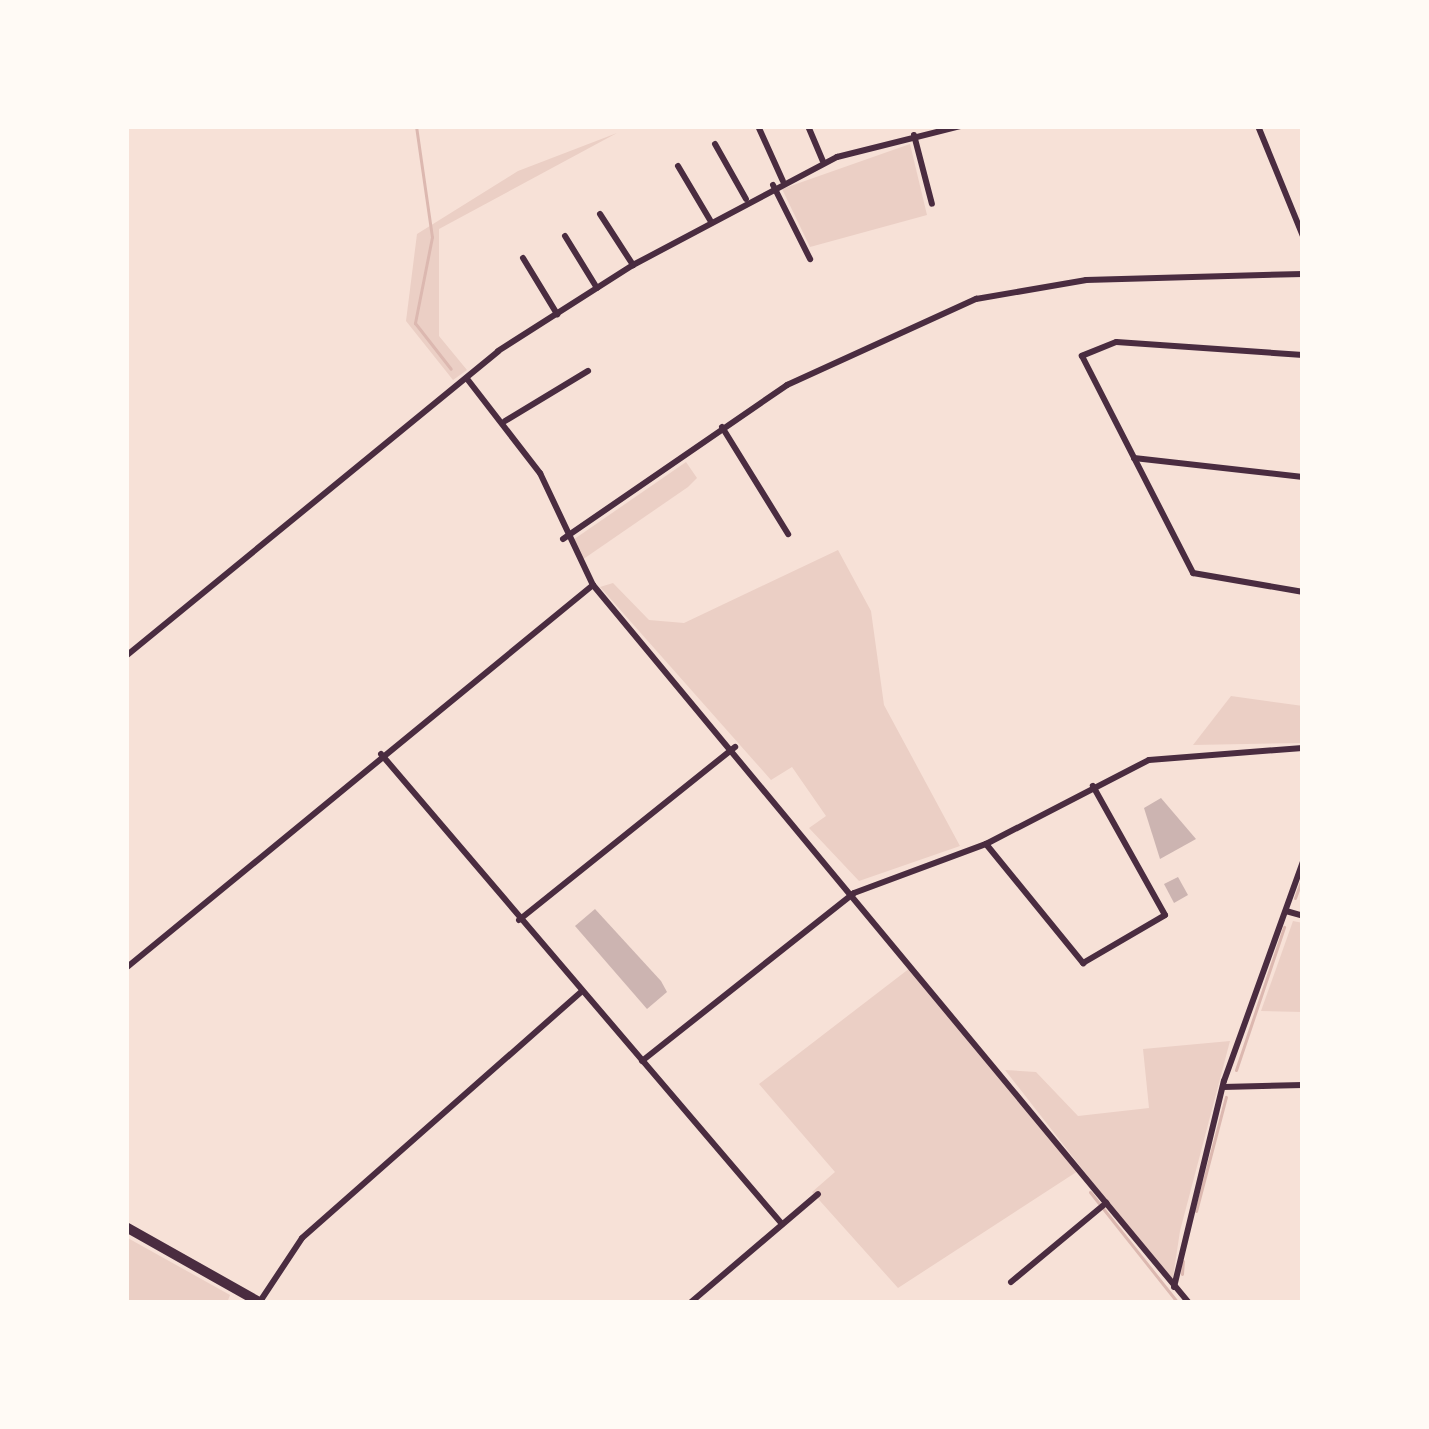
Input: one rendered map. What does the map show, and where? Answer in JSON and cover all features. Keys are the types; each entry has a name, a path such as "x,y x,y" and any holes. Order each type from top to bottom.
{"main road":[{"path":"126,1227 260,1303"}],"street":[{"path":"758,126 783,181"},
{"path":"808,126 824,163"},
{"path":"903,126 932,204"},
{"path":"126,656 468,380 597,288 773,185 824,163 960,126"},
{"path":"1258,126 1303,236"},
{"path":"716,144 746,200"},
{"path":"678,166 710,221"},
{"path":"773,185 810,259"},
{"path":"600,214 633,266"},
{"path":"565,236 597,288"},
{"path":"523,259 557,314"},
{"path":"563,539 722,427 879,335 976,299 1086,280 1303,274"},
{"path":"1303,355 1116,342 1082,356 1202,581 1303,592"},
{"path":"505,421 588,370"},
{"path":"468,380 505,421 563,539 592,585 735,747 1189,1303"},
{"path":"722,427 788,534"},
{"path":"1134,458 1303,477"},
{"path":"126,968 592,585"},
{"path":"519,920 735,747"},
{"path":"642,1061 854,892 986,844 1094,786 1169,755 1303,748"},
{"path":"381,754 782,1224"},
{"path":"986,844 1083,963 1165,915 1094,786"},
{"path":"1174,1288 1222,1087 1303,861"},
{"path":"1286,911 1303,916"},
{"path":"260,1303 302,1238 581,992"},
{"path":"1222,1087 1303,1085"},
{"path":"690,1303 818,1194"},
{"path":"1011,1282 1106,1203"}],"shaded area":[{"path":"617,133 439,229 439,336 467,370 453,380 406,321 417,234 518,171"},
{"path":"910,144 927,215 810,247 782,189"},
{"path":"686,462 697,478 688,487 582,560 570,542"},
{"path":"838,550 871,611 884,705 960,846 859,881 809,828 826,816 792,767 771,780 600,587 613,583 649,620 684,623"},
{"path":"1231,696 1303,706 1303,743 1193,745"},
{"path":"1293,921 1303,923 1303,1012 1261,1011"},
{"path":"910,968 1078,1171 898,1288 812,1192 835,1172 759,1084"},
{"path":"1230,1041 1180,1231 1172,1284 1005,1070 1036,1072 1078,1116 1149,1108 1143,1049"},
{"path":"126,1237 230,1295 227,1303 126,1303"}],"building":[{"path":"1161,798 1196,839 1160,859 1144,808"},
{"path":"1178,877 1188,895 1174,903 1164,884"},
{"path":"595,909 667,992 647,1009 575,926"}],"waterway":[{"path":"416,126 432,237 415,323 451,369"},
{"path":"1295,898 1303,876"},
{"path":"1236,1070 1284,927"},
{"path":"1196,1211 1226,1097"},
{"path":"1090,1192 1178,1303"},
{"path":"1182,1274 1183,1261"}]}
